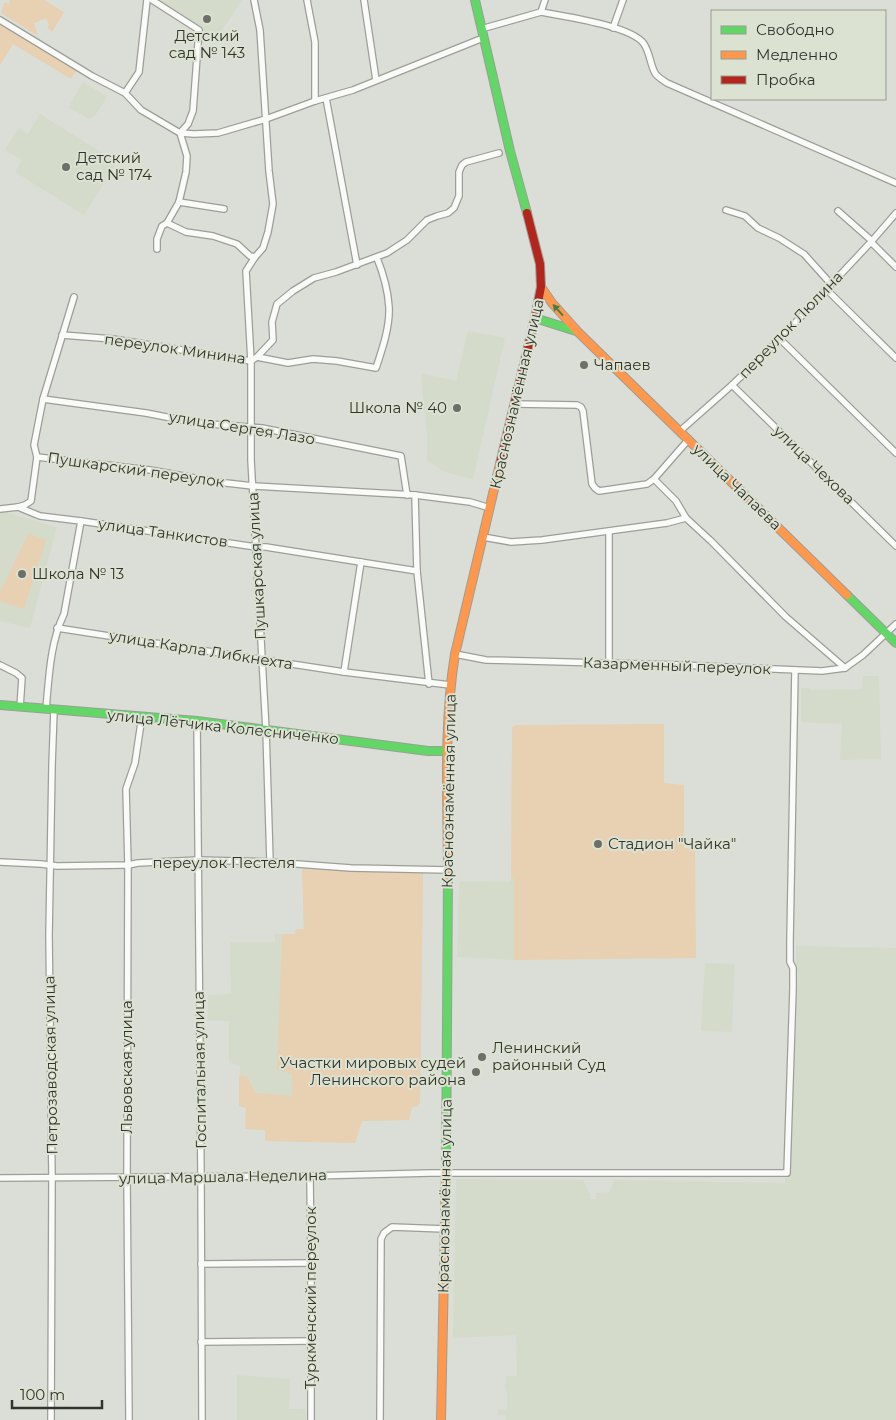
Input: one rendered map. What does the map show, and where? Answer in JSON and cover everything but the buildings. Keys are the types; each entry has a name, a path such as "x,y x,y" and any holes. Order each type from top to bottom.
{"street":[{"path":"126,94 139,72 147,0"},
{"path":"152,0 200,30 193,111 188,124 180,133"},
{"path":"167,223 186,232 213,236 237,244 250,256 255,257 263,248 273,204 260,30 254,0"},
{"path":"307,0 315,42 315,101"},
{"path":"364,0 376,80"},
{"name":"Краснознамённая улица","path":"441,1420 446,1173 447,751 450,685 454,654 515,404 541,287 540,264 510,151 475,0"},
{"path":"541,12 545,0"},
{"path":"613,28 623,0"},
{"path":"481,29 541,12 581,19 635,35 644,43 655,73 667,83 896,184"},
{"path":"0,20 92,76 126,94 141,110 180,133 194,134 218,133 266,119 315,101 353,90 483,38"},
{"path":"326,98 358,265"},
{"path":"157,249 157,239 162,226 167,223 179,202 186,172 187,156 180,133"},
{"path":"258,357 273,340 272,322 277,304 314,278 376,258 407,240 427,220 448,213 454,208 459,196 459,172 462,165 471,160 499,153"},
{"path":"179,202 224,209"},
{"path":"726,210 745,216 758,228 779,238 804,254 831,284"},
{"path":"838,211 896,267"},
{"name":"переулок Люлина","path":"680,430 732,385 780,339 896,213"},
{"name":"Пушкарская улица","path":"255,257 246,271 251,361 253,486 266,730 270,862"},
{"name":"переулок Минина","path":"62,335 113,339 251,361 258,357 288,363 313,359 376,368 385,336 389,308 382,272 376,258"},
{"name":"улица Чапаева","path":"541,287 552,303 578,332 896,642"},
{"path":"826,290 896,358"},
{"path":"18,507 31,501 37,457 34,445 43,399 74,297"},
{"name":"улица Чапаева","path":"535,318 578,332"},
{"path":"780,339 896,453"},
{"name":"улица Чехова","path":"732,385 896,546"},
{"name":"улица Сергея Лазо","path":"43,399 146,413 197,423 262,428 400,456 407,495"},
{"path":"515,404 581,406 592,484 599,491 647,484 654,479 689,439"},
{"name":"Пушкарский переулок","path":"37,457 150,470 217,482 253,486 414,495 470,502 490,508"},
{"path":"654,479 676,501 686,518 786,617 845,668"},
{"path":"414,495 417,571 429,684"},
{"name":"улица Танкистов","path":"0,509 18,507 40,516 266,547 417,571"},
{"path":"483,538 511,542 534,541 609,532 667,523 686,518"},
{"name":"Петрозаводская улица","path":"51,1420 52,1178 49,935 52,766 50,666 58,628 64,614 81,521"},
{"path":"608,663 609,532"},
{"path":"344,672 361,562"},
{"name":"Казарменный переулок","path":"454,654 486,660 822,671 845,668 863,656 896,624"},
{"name":"улица Карла Либкнехта","path":"58,628 344,672 429,684 450,685"},
{"path":"0,665 22,678 20,707"},
{"name":"улица Маршала Неделина","path":"0,1178 201,1178 446,1173 787,1173 793,989 790,940 795,670"},
{"name":"улица Лётчика Колесниченко","path":"0,705 197,721 428,751 447,751"},
{"name":"Львовская улица","path":"129,1420 127,1178 128,865 126,790 135,763 142,716"},
{"name":"Госпитальная улица","path":"197,721 202,1420"},
{"name":"переулок Пестеля","path":"0,862 57,866 128,865 198,860 270,862 351,868 448,870"},
{"name":"Туркменский переулок","path":"310,1176 311,1420"},
{"path":"380,1420 381,1239 384,1233 392,1227 445,1229"},
{"path":"201,1264 311,1263"},
{"path":"201,1342 311,1341"}],"shaded area":[{"path":"10,0 44,0 64,12 52,32 47,27 49,25 46,18 34,23 38,36 1,13 5,2 9,4"},
{"name":"Детский сад № 143","path":"154,0 242,0 216,39"},
{"path":"0,23 77,70 71,79 13,44 0,65"},
{"path":"83,82 107,97 95,116 89,119 68,107"},
{"name":"Детский сад № 174","path":"40,114 117,162 84,215 15,172 22,160 5,150 19,128 28,134"},
{"name":"Школа № 40","path":"468,331 505,338 473,479 443,471 427,460 427,435 421,373 456,381"},
{"name":"Школа № 13","path":"0,511 57,527 30,628 0,621"},
{"path":"28,534 46,540 24,609 0,601 0,592"},
{"path":"863,676 879,676 881,759 840,760 842,724 801,722 801,688 811,690 862,689"},
{"name":"Стадион \"Чайка\"","path":"664,724 664,783 684,785 684,848 695,849 696,958 514,960 514,878 511,878 512,728 515,725"},
{"path":"302,869 423,872 420,1102 418,1106 412,1107 409,1120 362,1121 355,1143 265,1141 265,1130 245,1129 246,1108 239,1106 240,1066 229,1063 229,1021 208,1021 208,995 231,994 230,942 275,942 275,934 295,934 296,929 304,929"},
{"path":"302,869 423,872 420,1102 418,1106 412,1107 409,1120 362,1121 355,1143 265,1141 265,1130 245,1129 246,1108 239,1106 239,1075 246,1076 256,1093 292,1096 292,1074 277,1069 282,934 295,934 296,929 304,929"},
{"path":"511,878 514,878 514,960 457,957 459,885 461,881 511,882"},
{"path":"796,946 896,948 896,1420 506,1420 506,1415 498,1415 498,1409 507,1410 506,1376 517,1376 516,1335 453,1338 456,1179 583,1180 590,1194 590,1199 596,1199 596,1193 609,1192 614,1180 785,1183 785,1178 790,1178 791,1173 798,972 796,971"},
{"path":"705,963 735,964 732,1032 701,1031"},
{"path":"237,1375 290,1379 289,1409 305,1409 306,1420 237,1420"}],"traffic: fast":[{"path":"475,0 510,151 527,213"},
{"path":"535,318 576,331"},
{"path":"847,595 896,643"},
{"path":"0,705 197,721 428,751 447,751"},
{"path":"446,1170 448,877"}],"traffic: slow":[{"path":"541,287 552,303 578,332 847,595"},
{"path":"448,877 447,766 451,682 455,654 500,464"},
{"path":"441,1420 446,1170"}],"traffic: jam":[{"path":"500,464 541,287 540,264 527,213"}],"place":[{"name":"Детский сад № 143","path":"207,19"},
{"name":"Детский сад № 174","path":"66,167"},
{"name":"Чапаев","path":"584,365"},
{"name":"Школа № 40","path":"457,408"},
{"name":"Школа № 13","path":"22,574"},
{"name":"Стадион \"Чайка\"","path":"598,844"},
{"name":"Ленинский районный Суд","path":"482,1057"},
{"name":"Участки мировых судей Ленинского района","path":"476,1072"}]}
